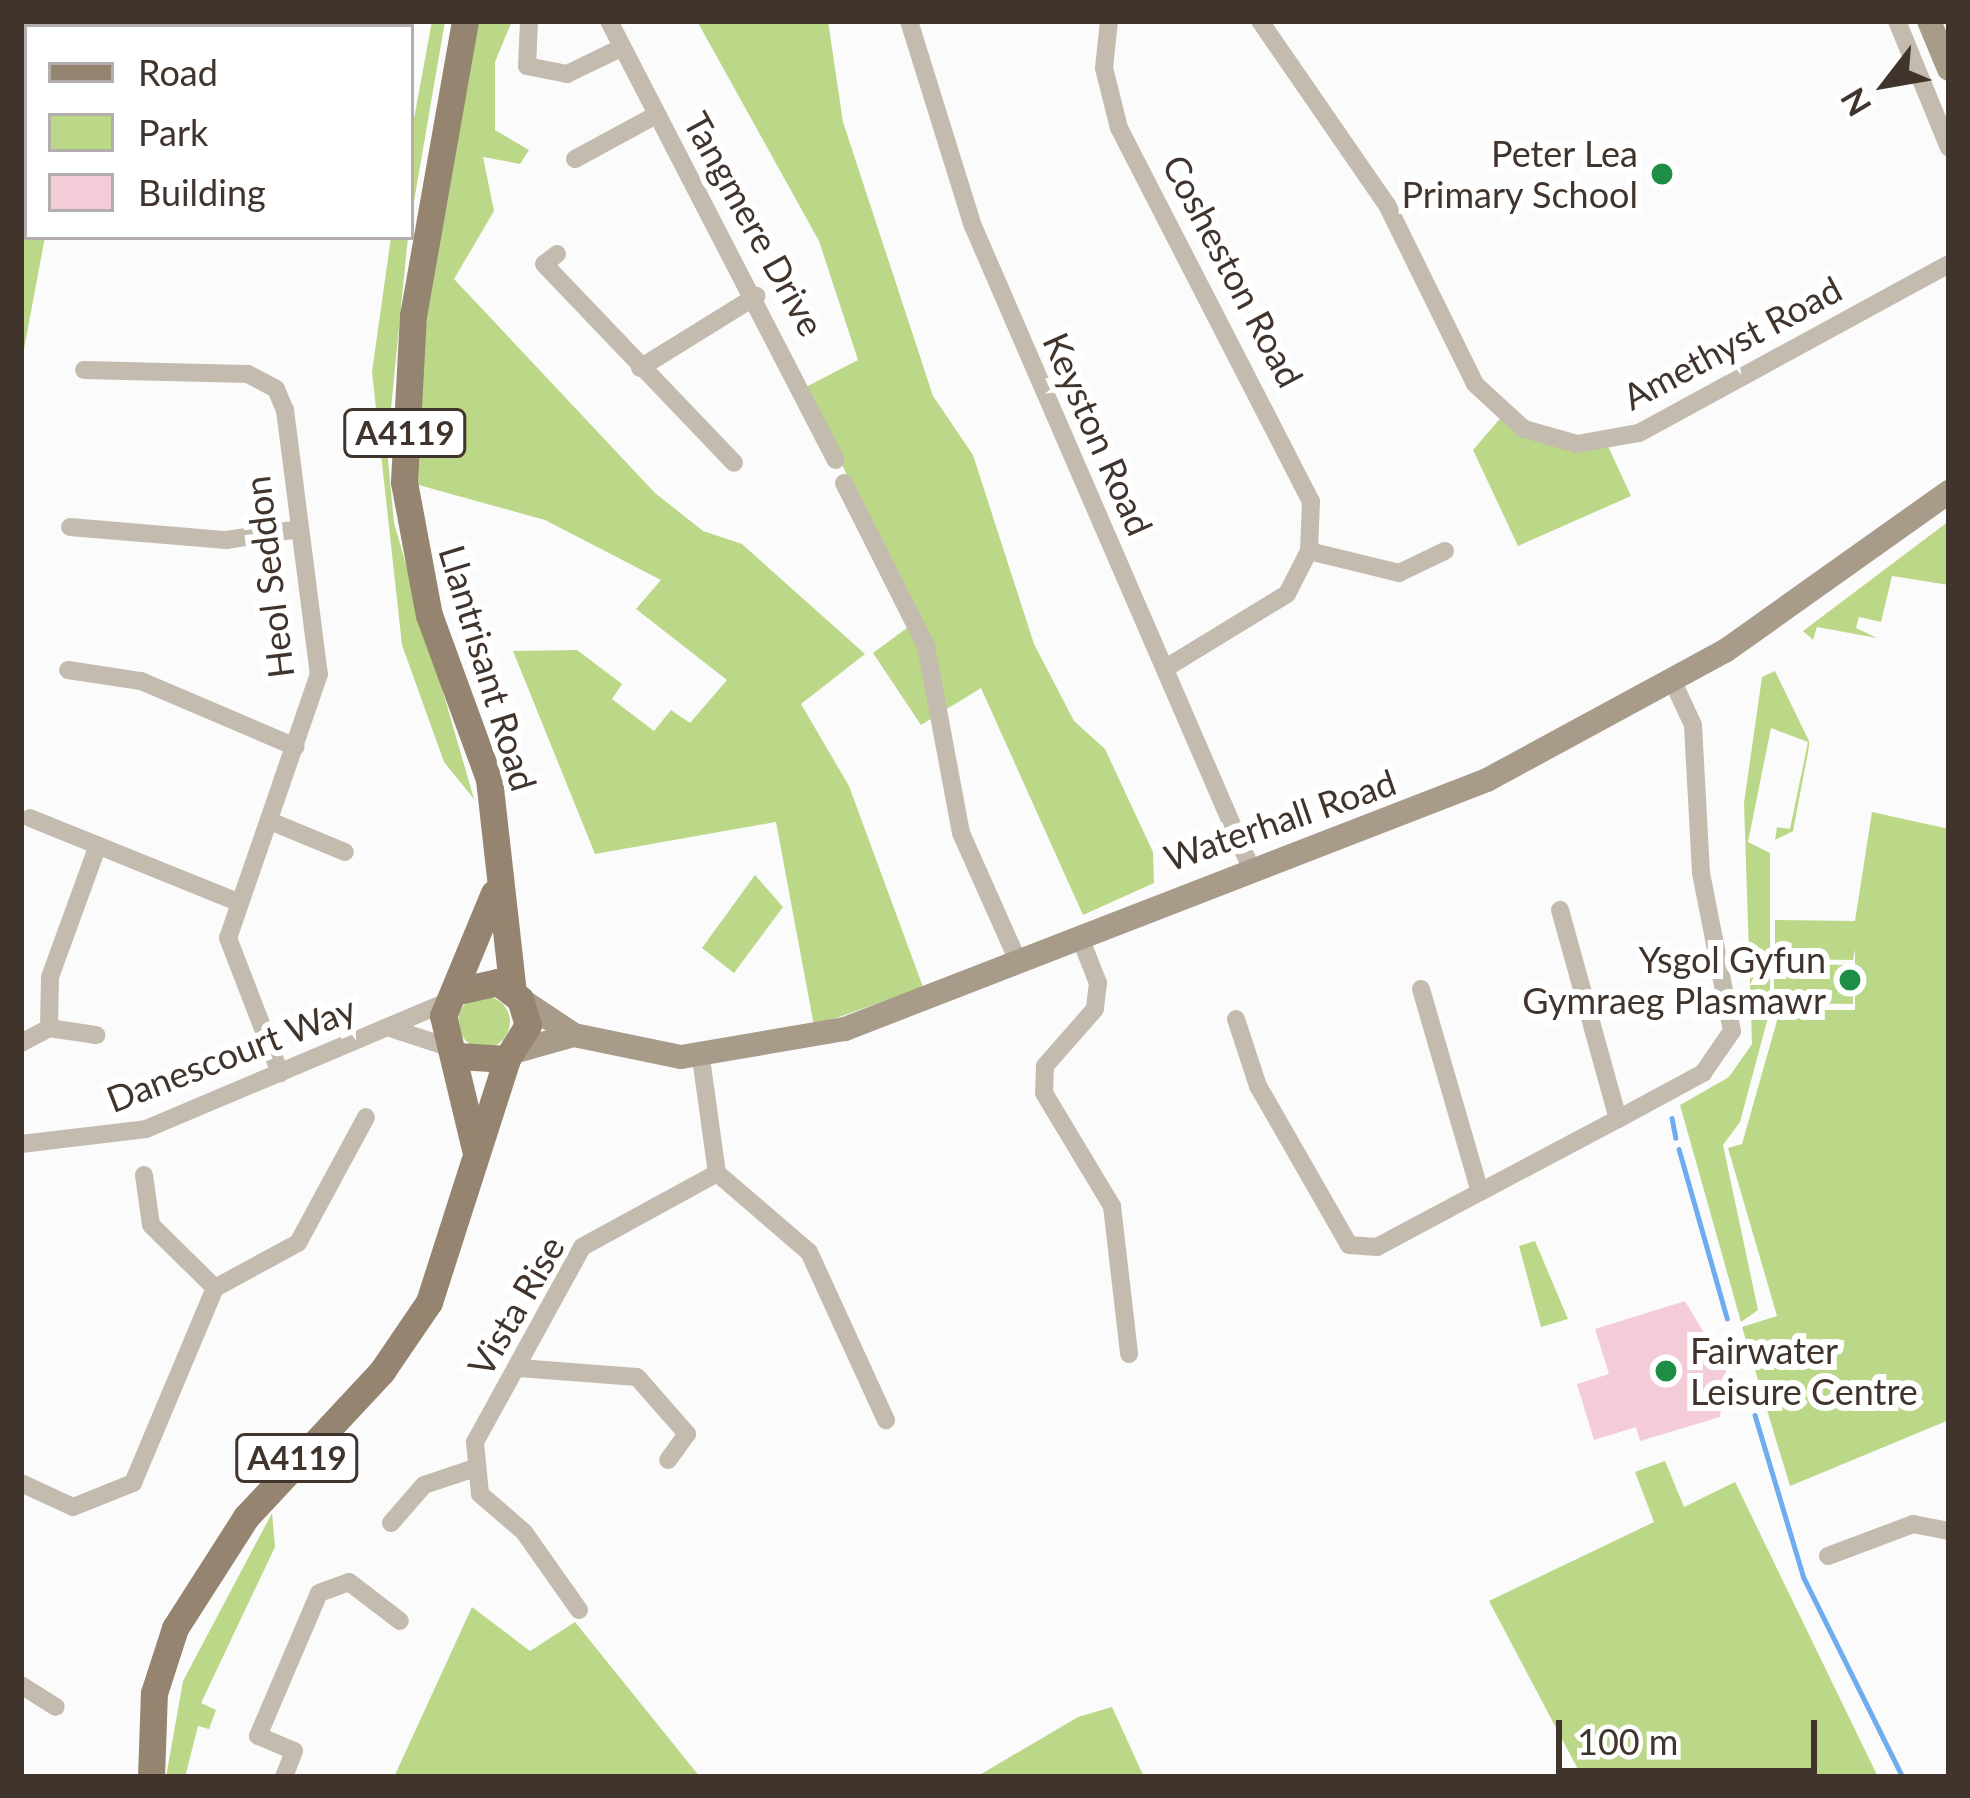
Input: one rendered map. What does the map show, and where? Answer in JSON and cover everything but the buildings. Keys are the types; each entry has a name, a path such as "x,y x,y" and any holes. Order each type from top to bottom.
{"main road":[{"name":"Llantrisant Road","path":"151,1777 157,1677 176,1628 245,1517 382,1371 429,1302 476,1153 527,1025 516,995 490,779 429,615 404,482 413,315 465,21"},
{"name":"Llantrisant Road","path":"476,1153 455,1052 453,996 489,926 499,837"},
{"path":"453,996 484,981 516,995"},
{"path":"455,1052 512,1055"}],"street":[{"path":"529,21 527,66 567,74 621,48"},
{"name":"Tangmere Drive","path":"609,21 757,296 836,460"},
{"name":"Keyston Road","path":"909,21 973,226 1250,866"},
{"name":"Cosheston Road","path":"1109,21 1114,116 1300,466 1310,551"},
{"name":"Amethyst Road","path":"1260,21 1388,205 1475,384 1524,429 1577,443 1639,433 1949,264"},
{"path":"1897,21 1949,148"},
{"path":"1929,21 1949,69"},
{"path":"575,159 656,115"},
{"path":"586,128 596,148"},
{"path":"556,254 544,264 640,368 724,440 734,463"},
{"path":"640,368 757,296"},
{"name":"Heol Seddon","path":"84,370 206,368 275,389 293,530 319,674 270,820 236,902 234,974 280,1073"},
{"path":"844,483 926,646 962,833 1018,961"},
{"name":"Waterhall Road","path":"516,995 574,1035 701,1058 845,1029 1162,899 1418,812 1673,682 1949,492"},
{"path":"70,527 226,540 293,530"},
{"path":"1166,668 1269,615 1310,551 1399,573 1444,551"},
{"path":"91,673 92,652"},
{"path":"68,670 141,681 296,747"},
{"path":"1236,1019 1258,1086 1348,1245 1377,1247 1703,1073 1732,1031 1700,873 1693,725 1673,682"},
{"path":"30,818 236,902"},
{"path":"270,820 321,852 345,851"},
{"path":"49,1028 50,977 98,845"},
{"path":"1560,910 1618,1119"},
{"path":"1079,935 1098,983 1094,1010 1059,1043 1044,1093 1112,1206 1129,1354"},
{"path":"1421,989 1480,1192"},
{"name":"Danescourt Way","path":"21,1144 146,1129 393,1029 453,996"},
{"path":"21,1043 49,1028 96,1035"},
{"name":"Danescourt Way","path":"393,1029 455,1052"},
{"name":"Waterhall Road","path":"512,1055 574,1035"},
{"path":"701,1058 717,1173 809,1252 886,1420"},
{"path":"21,1483 73,1507 133,1484 215,1288 315,1224 366,1117"},
{"name":"Vista Rise","path":"472,1469 475,1442 582,1247 717,1173"},
{"path":"144,1175 151,1226 215,1288"},
{"path":"519,1368 616,1368 661,1394 696,1436 668,1460"},
{"path":"391,1523 424,1485 472,1469 491,1511 526,1522 579,1610"},
{"path":"1828,1556 1913,1524 1949,1531"},
{"path":"284,1777 295,1751 258,1736 319,1592 349,1582 400,1621"},
{"path":"21,1685 56,1707"}],"green space":[{"path":"432,21 445,21 414,202 414,119"},
{"path":"473,21 512,21 495,62 495,130 529,150 520,164 483,157 494,211 454,279 655,493 703,531 742,544 865,654 801,704 849,786 923,987 814,1026 776,822 595,854 513,651 577,650 622,684 612,699 654,731 671,710 690,723 727,680 636,609 661,580 545,520 415,484 430,271"},
{"path":"697,21 828,21 843,122 933,396 973,455 1034,644 1074,721 1105,749 1153,852 1154,883 1083,915 981,688 921,725 873,653 915,622 806,387 858,360 819,241"},
{"path":"21,130 24,240 44,240 21,365"},
{"path":"391,240 408,240 387,449 394,523 474,799 444,762 402,645 372,372"},
{"path":"1503,415 1607,444 1631,496 1518,546 1473,450"},
{"path":"1949,521 1949,585 1892,576 1881,622 1859,617 1856,628 1877,638 1817,627 1813,640 1803,631"},
{"path":"1775,671 1809,741 1809,747 1793,831 1775,840 1777,827 1790,829 1808,742 1771,728 1748,842 1770,853 1770,1010 1740,1122 1723,1145 1758,1310 1741,1322 1680,1105 1729,1077 1752,1044 1744,803 1762,677"},
{"path":"1872,812 1949,829 1949,1420 1790,1486 1742,1327 1777,1316 1728,1148 1742,1144 1780,1010 1855,1010 1855,949 1853,960 1775,959 1775,920 1855,921"},
{"path":"755,875 783,907 734,973 702,948"},
{"path":"1774,964 1853,965 1853,1004 1774,1003"},
{"path":"484,996 503,1003 510,1022 503,1041 484,1048 465,1041 458,1022 465,1003"},
{"path":"1535,1241 1568,1319 1541,1327 1519,1246"},
{"path":"1665,1461 1684,1507 1735,1482 1878,1777 1582,1777 1489,1601 1654,1522 1635,1472"},
{"path":"272,1513 275,1547 201,1703 216,1710 209,1729 198,1726 185,1777 166,1777 183,1681"},
{"path":"472,1607 530,1651 575,1622 700,1777 394,1777"},
{"path":"1112,1707 1144,1777 976,1777 1078,1717"}],"waterway":[{"path":"1672,1118 1676,1138"},
{"path":"1679,1149 1727,1318"},
{"path":"1755,1415 1804,1578 1903,1777"}],"place":[{"name":"Peter Lea Primary School","path":"1662,174"},
{"name":"Ysgol Gyfun Gymraeg Plasmawr","path":"1850,980"},
{"name":"Fairwater Leisure Centre","path":"1666,1371"}]}
